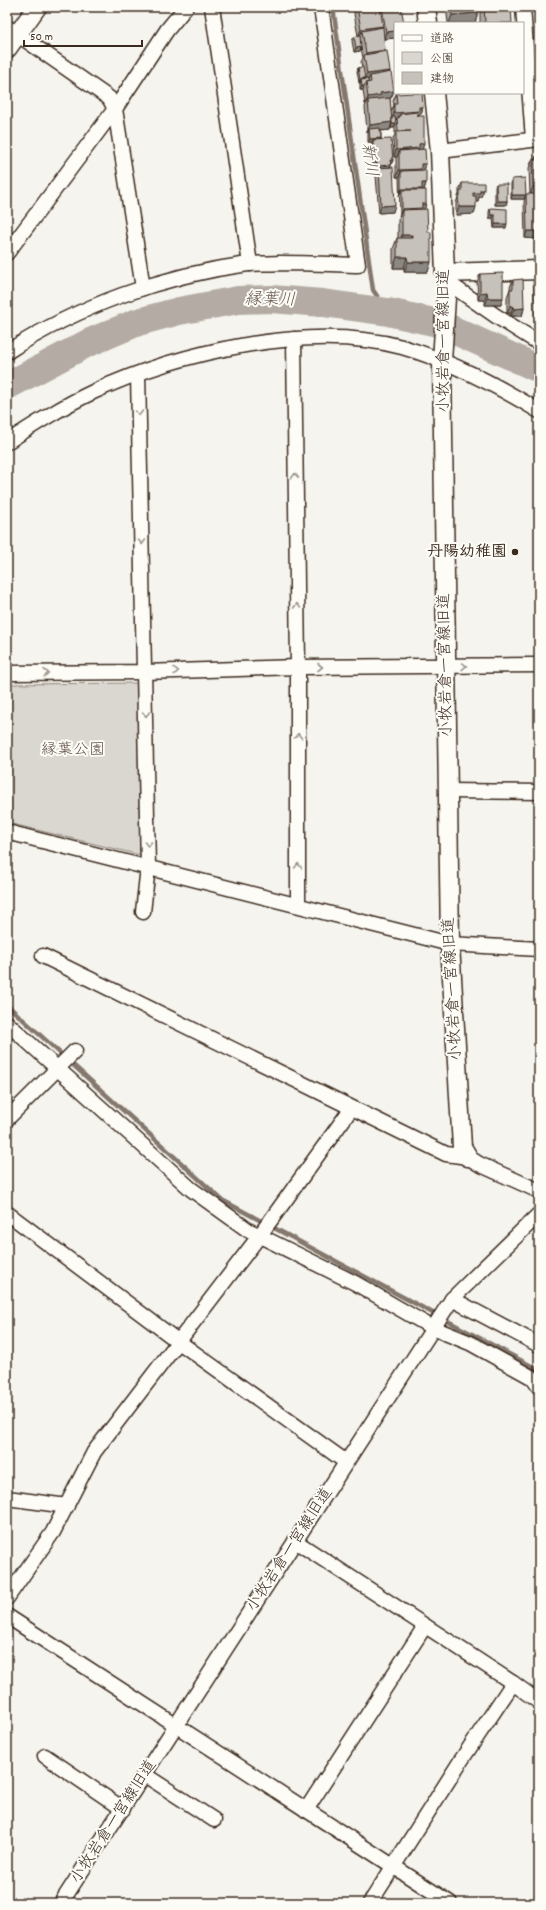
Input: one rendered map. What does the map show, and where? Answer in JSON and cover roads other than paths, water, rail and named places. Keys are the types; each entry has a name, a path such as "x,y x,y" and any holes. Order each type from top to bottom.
{"street":[{"path":"36,7 10,37 109,98 115,109 143,288"},
{"path":"7,253 115,109 167,30 186,7"},
{"path":"212,7 250,264"},
{"path":"7,352 25,341 87,310 143,288 197,273 250,264 358,265 321,7"},
{"path":"426,7 428,22"},
{"path":"440,151 536,139 523,7"},
{"name":"小牧岩倉一宮線旧道","path":"434,94 440,151 446,283 443,354 450,944 462,1147 468,1157"},
{"path":"446,283 539,270"},
{"path":"446,283 539,343"},
{"path":"294,339 298,667 298,905"},
{"path":"7,442 43,419 93,392 138,374 186,358 235,347 294,339 365,340 443,354 539,411"},
{"path":"138,374 148,867 143,912"},
{"path":"7,673 145,672 298,667 539,664"},
{"path":"448,791 539,792"},
{"path":"7,832 450,944 539,949"},
{"path":"44,956 351,1109 446,1154 468,1157 479,1164 539,1191"},
{"path":"7,1023 59,1068 191,1189 248,1230 262,1233 434,1326 513,1366 533,1378 539,1387"},
{"path":"7,1119 74,1052"},
{"path":"7,1598 53,1532 94,1452 262,1233 351,1109"},
{"path":"7,1213 179,1342 346,1462"},
{"name":"小牧岩倉一宮線旧道","path":"61,1903 146,1775 449,1303 539,1214"},
{"path":"449,1303 539,1345"},
{"path":"7,1498 67,1506"},
{"path":"295,1541 513,1683 539,1702"},
{"path":"7,1616 450,1903"},
{"path":"306,1810 425,1626"},
{"path":"370,1903 460,1762 513,1683"},
{"path":"45,1756 123,1809"},
{"path":"146,1775 214,1820"}],"waterway":[{"name":"新川","path":"333,7 373,290 388,312"},
{"name":"縁葉川","path":"7,386 88,343 138,322 179,311 238,300 271,299 323,303 388,312 438,323 539,369"},
{"path":"7,1005 222,1200 539,1370"}],"place":[{"name":"丹陽幼稚園","path":"515,552"}],"park label":[{"name":"縁葉公園","path":"73,750"}]}
